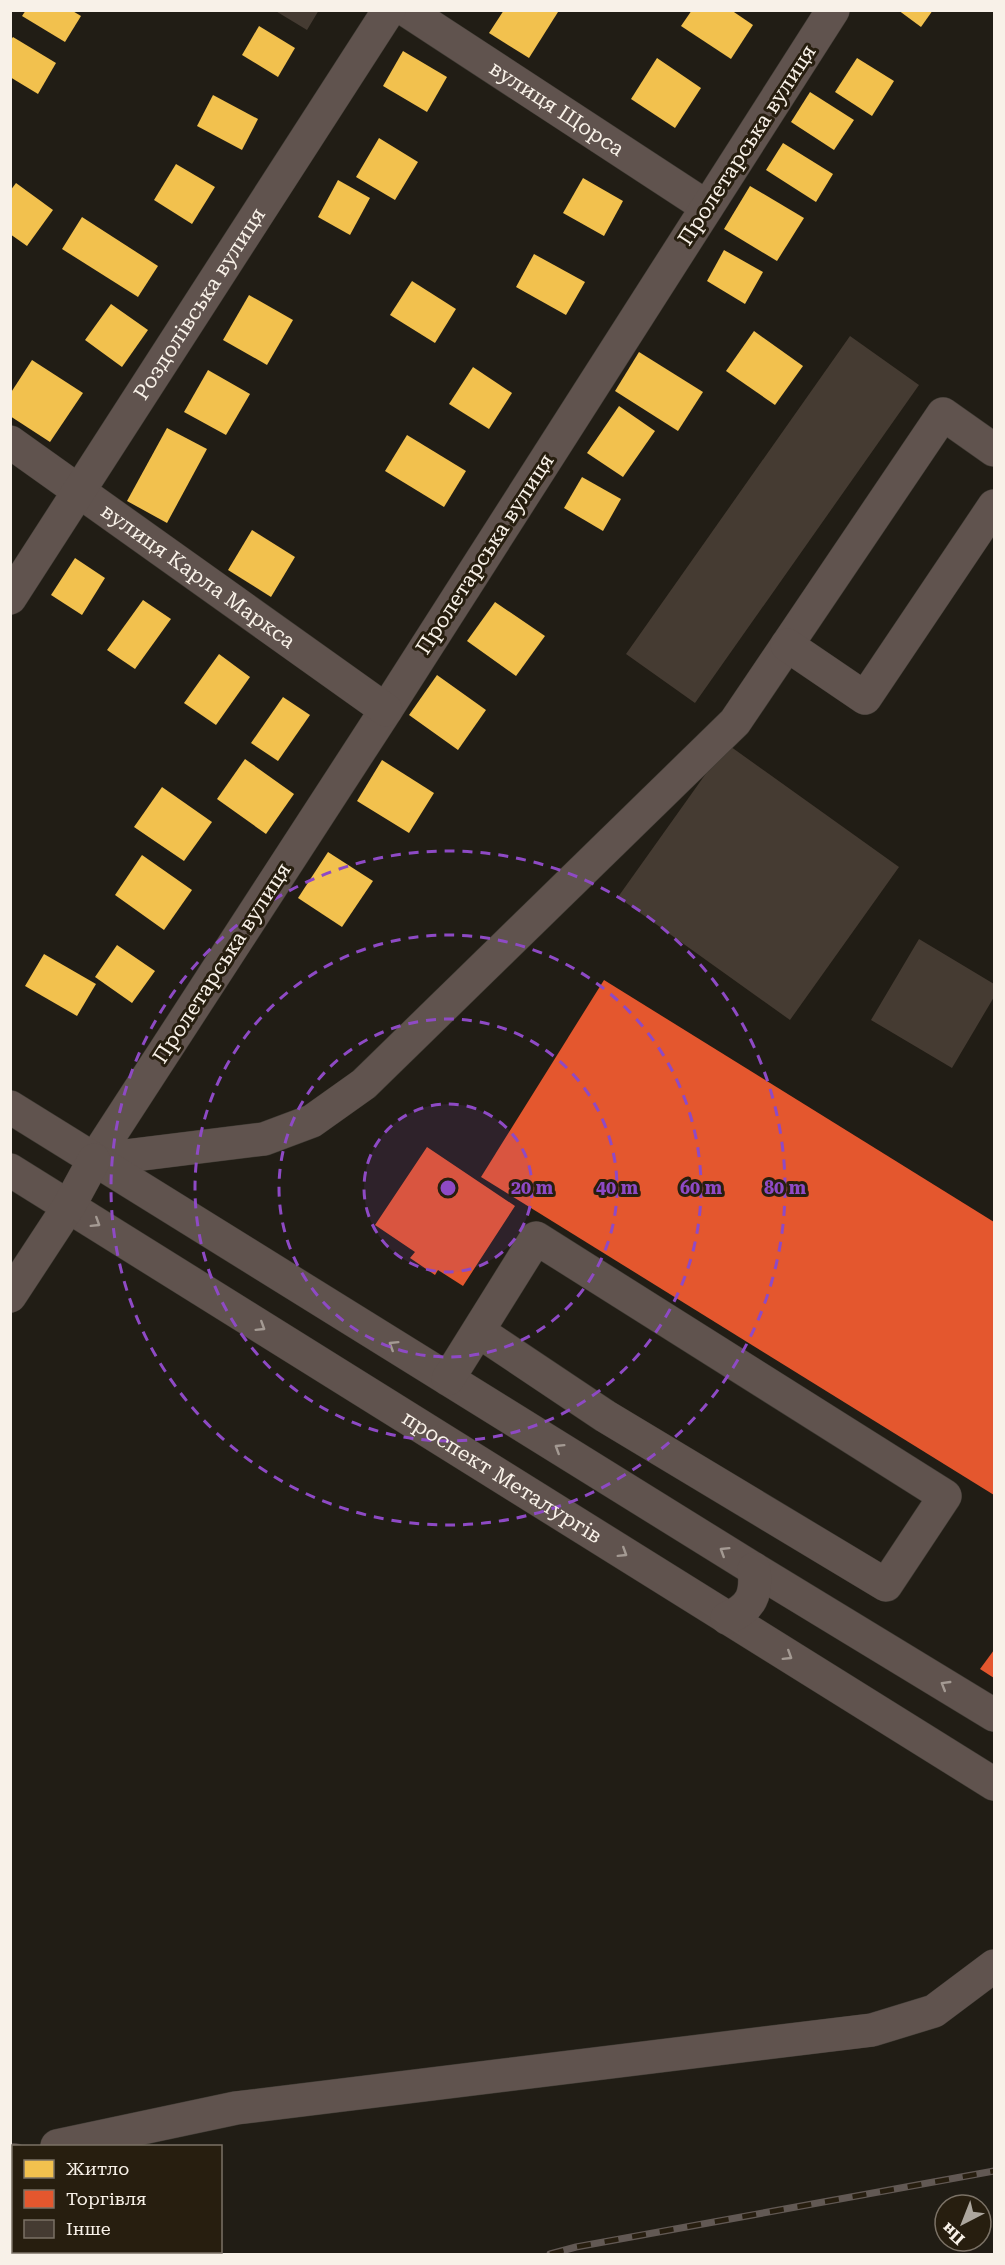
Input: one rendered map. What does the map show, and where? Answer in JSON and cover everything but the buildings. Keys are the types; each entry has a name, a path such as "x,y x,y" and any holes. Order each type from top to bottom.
{"street":[{"name":"Роздолівська вулиця","path":"10,598 389,10"},
{"name":"вулиця Щорса","path":"406,10 707,207"},
{"name":"Пролетарська вулиця","path":"69,1206 94,1160 386,710 833,10"},
{"path":"94,1160 264,1139 312,1121 364,1084 735,722 943,414 994,450"},
{"name":"вулиця Карла Маркса","path":"10,442 386,710"},
{"path":"787,645 866,698 994,506"},
{"path":"10,1107 754,1569 994,1715"},
{"name":"проспект Металургів","path":"10,1170 994,1784"},
{"path":"10,1296 69,1206"},
{"path":"448,1379 536,1238 945,1496 886,1585 604,1416 478,1331"},
{"path":"727,1618 740,1612 751,1601 756,1586 754,1569"},
{"path":"62,2145 236,2108 872,2030 934,2011 994,1966"}],"railway":[{"path":"550,2254 576,2247 994,2171"}]}
